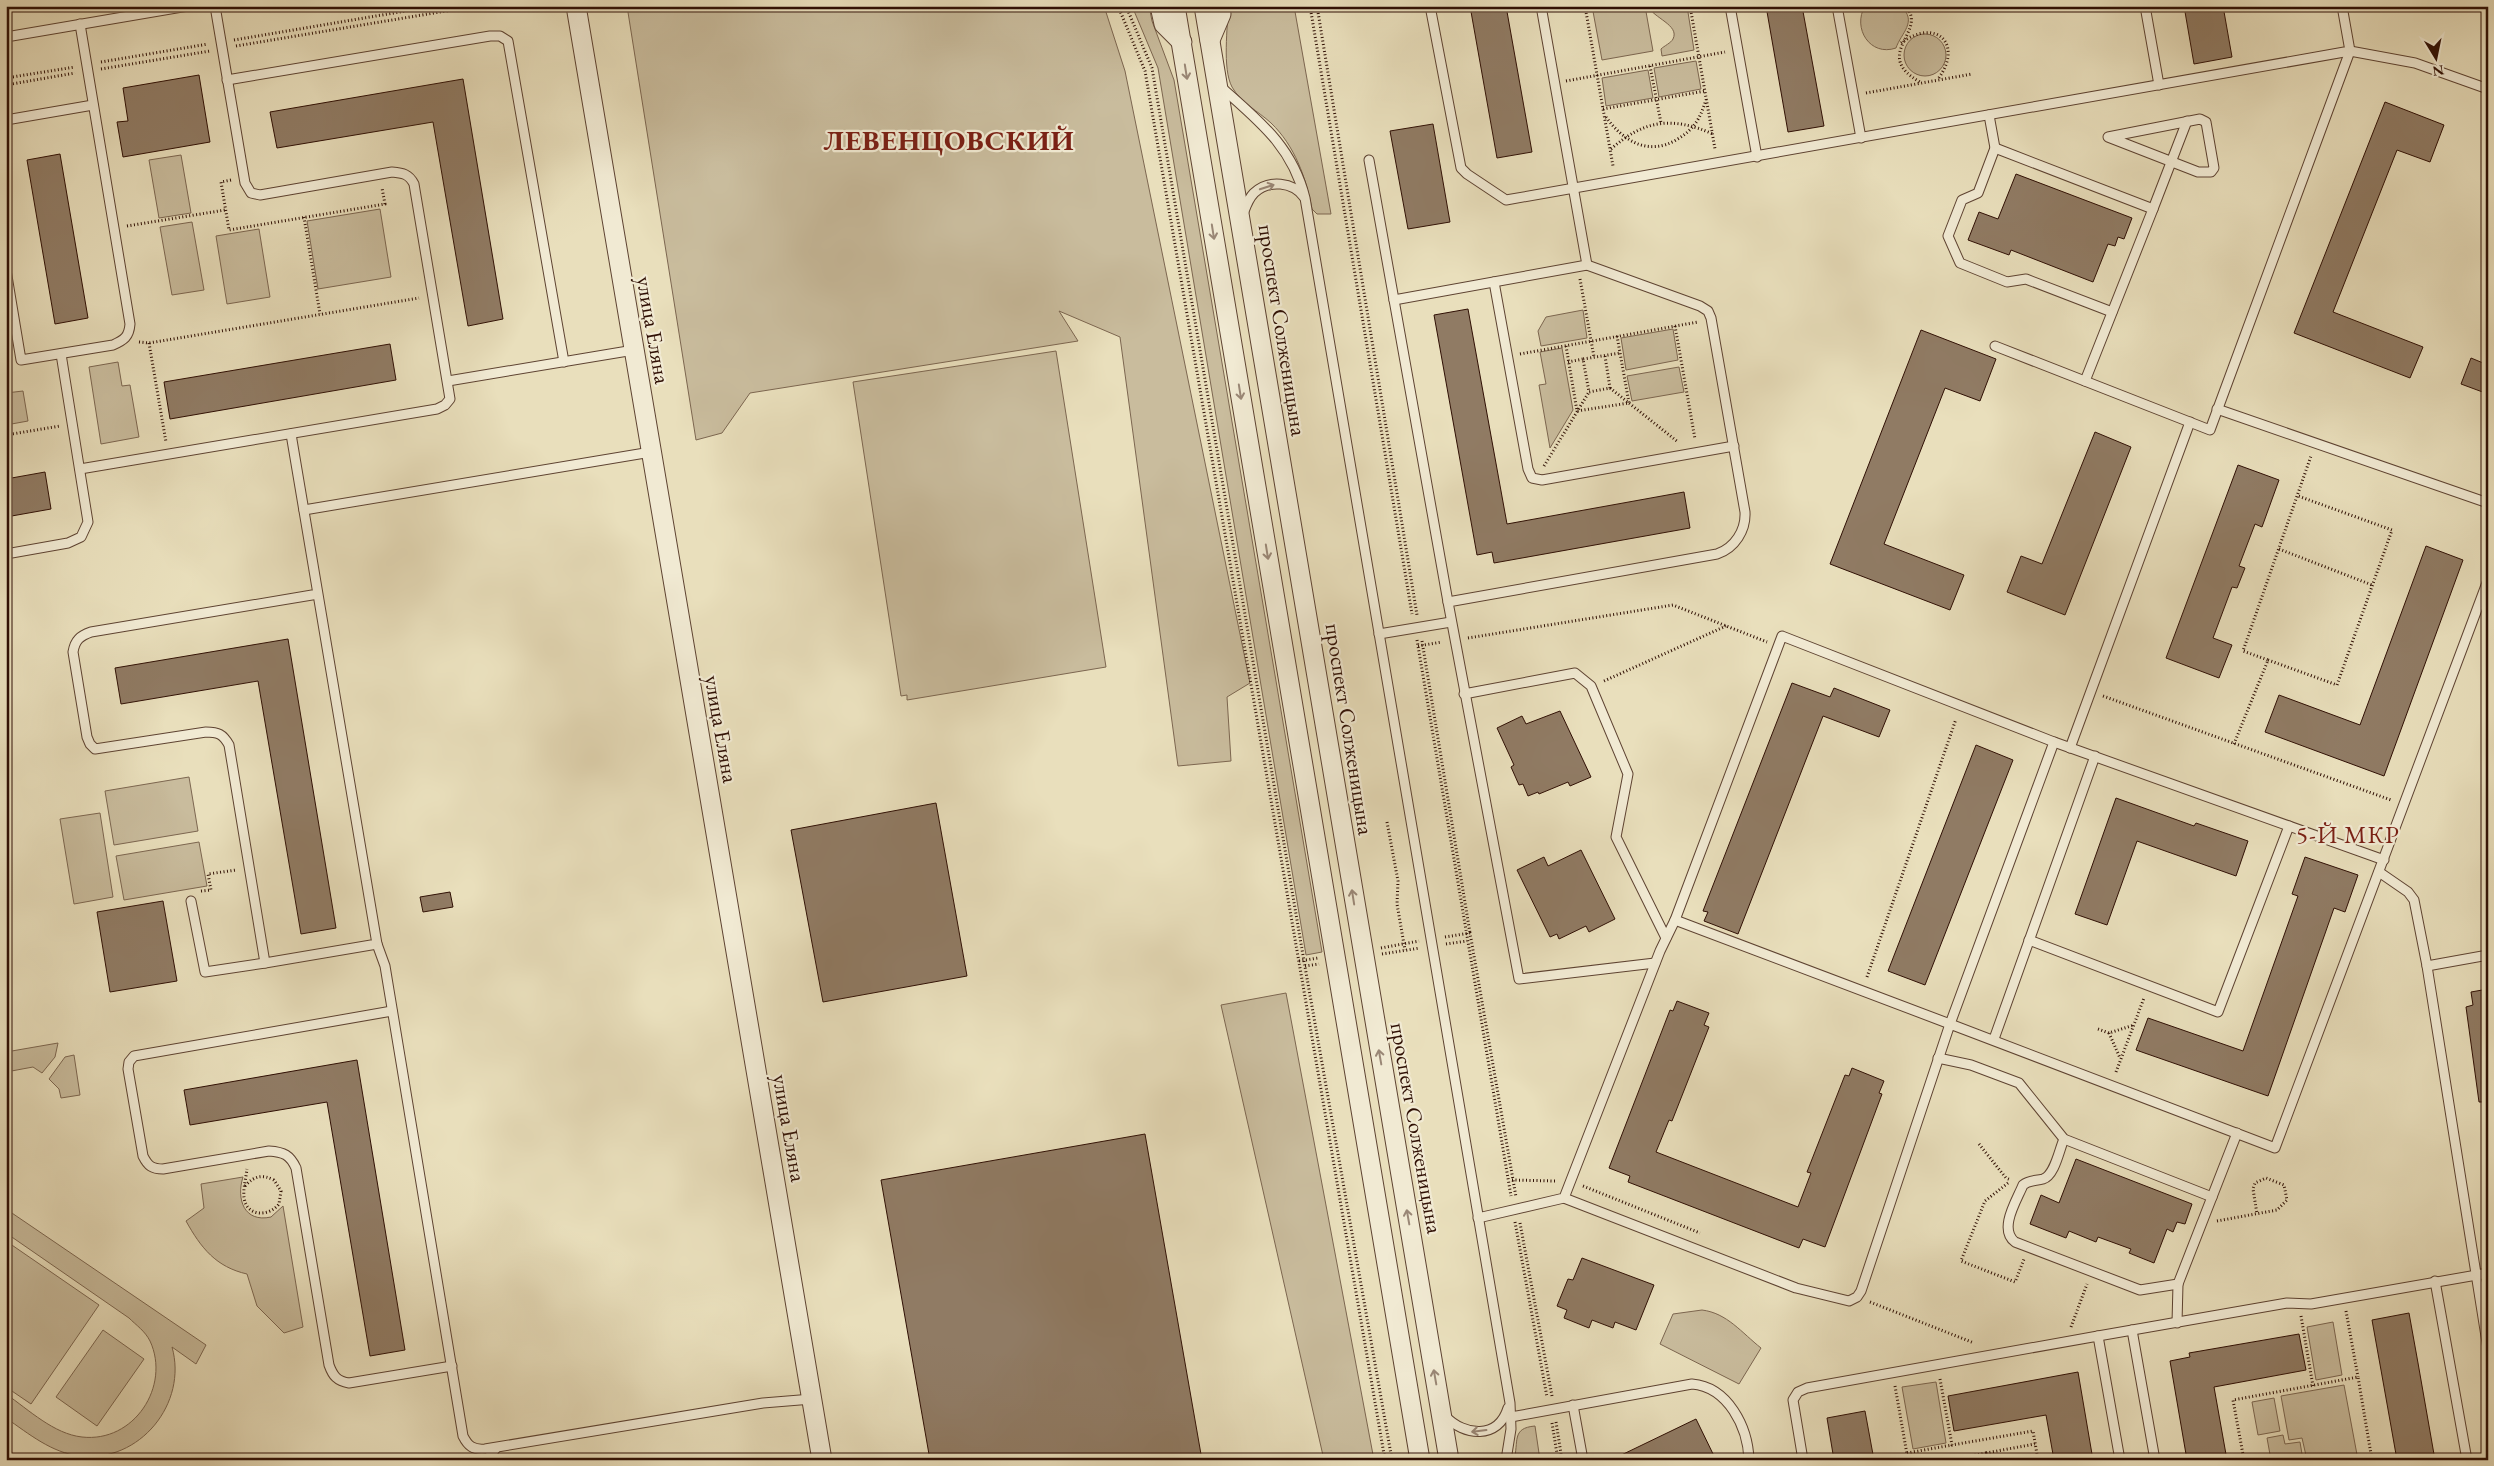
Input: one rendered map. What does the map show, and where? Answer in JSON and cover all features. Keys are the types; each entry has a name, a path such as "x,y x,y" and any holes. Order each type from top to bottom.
{"street":[{"name":"улица Еляна","path":"576,6 822,1460"},
{"path":"1160,6 1164,24 1182,42"},
{"path":"1175,6 1420,1460"},
{"name":"проспект Солженицына","path":"1204,6 1449,1460"},
{"path":"1210,40 1221,14 1220,6"}],"lane":[{"path":"6,37 188,6"},
{"path":"80,469 437,409 445,406 450,399 414,184 411,177 404,173 380,175 260,195 251,193 244,178 215,6"},
{"path":"1430,6 1461,168 1474,180 1506,200 1574,190 2350,51 2415,63 2488,89"},
{"path":"1541,6 1574,190 1582,266"},
{"path":"1730,6 1757,157"},
{"path":"1837,6 1860,138"},
{"path":"2145,6 2159,85"},
{"path":"1995,346 2210,430 2350,51 2342,6"},
{"path":"6,270 21,360 113,345 123,340 129,334 130,324 80,24"},
{"path":"227,80 490,36 500,36 508,41 564,362"},
{"path":"1216,83 1259,121 1288,154 1301,181 1305,198 1510,1403 1511,1429 1506,1460"},
{"path":"6,120 93,105"},
{"path":"1989,115 1995,148 1978,193 1962,200 1948,236 1960,263 2007,282 2026,279 2112,312"},
{"path":"2200,119 2206,122 2213,170 2201,173 2108,136 2187,121 2200,119"},
{"path":"2085,381 2187,121"},
{"path":"1995,148 2152,209"},
{"path":"1369,160 1454,640 1519,979 1655,963"},
{"path":"1241,219 1247,202 1255,192 1268,185 1286,184 1298,189 1305,198"},
{"path":"1394,300 1582,266 1700,306 1708,311 1711,320 1734,446 1746,522 1734,544 1726,551 1448,602"},
{"path":"1494,282 1528,469 1532,478 1542,480 1734,446"},
{"path":"448,382 634,350"},
{"path":"6,554 68,543 81,537 88,522 61,354"},
{"path":"2218,409 2488,503"},
{"path":"2070,748 2190,422"},
{"path":"291,434 376,944 385,966 466,1442 476,1450 496,1448 763,1403 812,1399"},
{"path":"304,510 651,452"},
{"path":"1675,920 1994,1039 2275,1148 2488,580"},
{"path":"265,963 229,745 226,739 218,732 206,732 95,749 90,744 88,737 73,652 75,642 81,636 91,632 318,594"},
{"path":"1379,634 1451,622"},
{"path":"1564,1198 1655,963 1675,920 1782,636 1961,704 2070,748 2384,860"},
{"path":"1464,694 1575,673 1591,686 1628,774 1616,837 1666,938"},
{"path":"1478,1218 1516,1211 1564,1198 1796,1288 1849,1300 1857,1297 1861,1291 1950,1024 2054,742"},
{"path":"1994,1039 2095,756"},
{"path":"2030,940 2218,1012 2289,826"},
{"path":"2379,872 2408,892 2414,900 2427,966 2488,1349"},
{"path":"191,901 205,972 376,944"},
{"path":"2427,966 2488,956"},
{"path":"392,1011 134,1056 129,1062 128,1069 143,1156 146,1163 153,1169 163,1169 270,1151 282,1152 292,1158 296,1168 329,1365 333,1375 340,1382 349,1383 452,1366"},
{"path":"1938,1058 1971,1065 2019,1083 2064,1139 2212,1197"},
{"path":"2177,1323 2178,1284 2237,1133"},
{"path":"2064,1139 2050,1174 2042,1179 2028,1181 2023,1185 2007,1227 2012,1240 2140,1290 2178,1284"},
{"path":"1803,1460 1794,1400 1798,1392 1807,1388 2287,1303 2311,1304 2488,1273"},
{"path":"2435,1281 2467,1460"},
{"path":"2132,1330 2155,1460"},
{"path":"2098,1336 2120,1460"},
{"path":"1510,1417 1692,1384 1704,1385 1715,1390 1734,1412 1746,1437 1749,1460"},
{"path":"1441,1412 1455,1426 1470,1432 1484,1432 1496,1426 1506,1417 1510,1403"},
{"path":"1573,1405 1583,1460"},
{"path":"487,1460 496,1448"}],"path":[{"path":"6,85 476,6"},
{"path":"1118,6 1145,71 1385,1460"},
{"path":"1126,6 1152,68 1305,966 1392,1460"},
{"path":"1317,6 1417,628 1418,646 1467,941 1516,1211 1552,1394"},
{"path":"1585,6 1616,182"},
{"path":"1690,6 1718,164"},
{"path":"1905,6 1911,18 1911,26 1898,52 1903,70 1920,83"},
{"path":"1310,7 1417,628 1423,644 1558,1460"},
{"path":"1901,43 1912,35 1922,32 1932,32 1941,37 1947,46 1950,56 1947,67 1937,80"},
{"path":"1555,83 1738,50"},
{"path":"1650,66 1661,123"},
{"path":"1853,95 1972,74"},
{"path":"1603,109 1705,91"},
{"path":"1604,115 1624,138 1638,145 1654,147 1670,143 1694,126 1706,100"},
{"path":"1610,150 1624,138 1641,128 1661,123 1694,126 1712,134"},
{"path":"244,178 221,182 229,230 384,204 380,175"},
{"path":"114,229 226,210"},
{"path":"304,217 320,314"},
{"path":"1582,266 1594,357"},
{"path":"123,340 149,343 433,295"},
{"path":"1507,356 1711,320"},
{"path":"1675,326 1695,441 1680,443"},
{"path":"1618,336 1629,402"},
{"path":"149,343 168,455"},
{"path":"1566,346 1577,411"},
{"path":"1568,362 1620,353"},
{"path":"1604,356 1610,388 1692,453"},
{"path":"1536,478 1589,392 1583,359"},
{"path":"1589,392 1610,388"},
{"path":"1577,411 1629,402"},
{"path":"6,435 72,424"},
{"path":"2298,496 2392,530 2336,685 2243,651 2316,444"},
{"path":"2279,548 2372,585"},
{"path":"1418,646 1673,605 1778,646"},
{"path":"1591,686 1726,626"},
{"path":"2234,744 2268,660"},
{"path":"2091,691 2404,804"},
{"path":"1862,990 1961,704"},
{"path":"1387,822 1398,880 1397,904 1405,950"},
{"path":"191,901 190,893 211,890 208,874 249,868"},
{"path":"1363,954 1405,950 1470,933"},
{"path":"1363,954 1404,944 1467,941"},
{"path":"1299,962 1304,960 1335,959"},
{"path":"1305,966 1335,959"},
{"path":"2111,1084 2149,986"},
{"path":"2098,1029 2110,1033 2134,1025"},
{"path":"2110,1033 2120,1059"},
{"path":"1979,1144 2006,1178 2023,1185"},
{"path":"262,1176 274,1180 281,1191 280,1204 270,1213 263,1214 251,1210 244,1199 245,1186 255,1178 262,1176"},
{"path":"2202,1224 2257,1214 2282,1207 2287,1200 2284,1185 2266,1178 2255,1183 2252,1189 2257,1214"},
{"path":"2011,1180 1985,1201 1961,1261 2015,1282 2029,1247"},
{"path":"2077,1310 2092,1271"},
{"path":"2344,1298 2372,1460"},
{"path":"2300,1315 2313,1386"},
{"path":"1937,1366 1952,1445"},
{"path":"1892,1373 1908,1460"},
{"path":"2244,1460 2233,1400 2358,1377"},
{"path":"1557,1427 1562,1460"},
{"path":"1907,1453 2033,1431 2038,1460"},
{"path":"1962,1458 2035,1444"},
{"path":"1979,1460 1986,1453"}],"shaded area":[{"path":"627,6 1104,6 1125,71 1250,683 1227,697 1231,761 1178,766 1120,337 1059,311 1078,341 750,393 722,433 696,440"},
{"path":"1132,6 1149,6 1152,21 1174,80 1322,952 1306,955 1158,68"},
{"path":"1228,6 1294,6 1331,214 1317,214 1312,209 1303,174 1287,142 1271,123 1245,102 1232,87 1226,59"},
{"path":"1592,6 1645,6 1653,51 1602,60"},
{"path":"1648,6 1687,6 1694,50 1662,56 1661,49 1673,39 1673,30"},
{"path":"1865,6 1901,6 1906,12 1908,17 1907,27 1896,48 1887,50 1878,48 1866,39 1861,23"},
{"path":"1929,34 1937,37 1943,43 1946,55 1943,67 1937,73 1921,76 1913,73 1907,67 1904,51 1907,43 1913,37"},
{"path":"1696,61 1701,89 1659,97 1654,68"},
{"path":"1648,70 1653,98 1606,106 1602,78"},
{"path":"181,155 191,213 159,218 149,160"},
{"path":"380,209 391,277 318,289 307,221"},
{"path":"192,222 204,290 172,295 160,227"},
{"path":"259,229 270,297 227,304 216,236"},
{"path":"1583,310 1587,338 1541,346 1538,331 1546,317"},
{"path":"1673,329 1678,360 1626,370 1621,338"},
{"path":"1562,348 1573,410 1550,448 1539,385 1546,384 1540,352"},
{"path":"1056,351 1106,667 907,700 907,695 901,696 853,382"},
{"path":"118,362 122,386 130,385 139,437 101,444 89,367"},
{"path":"1679,367 1684,392 1632,401 1627,376"},
{"path":"23,391 28,421 6,425 6,393"},
{"path":"189,777 198,831 114,845 105,791"},
{"path":"100,813 113,897 74,904 60,819"},
{"path":"199,842 207,886 124,900 116,856"},
{"path":"1286,993 1374,1460 1324,1460 1221,1005"},
{"path":"58,1043 55,1057 42,1073 33,1067 6,1072 6,1052"},
{"path":"74,1055 80,1095 61,1098 59,1089 49,1079 65,1057"},
{"path":"243,1177 241,1185 242,1201 248,1213 262,1218 271,1217 283,1206 303,1327 284,1333 257,1306 247,1274 226,1267 210,1255 186,1221 204,1208 201,1184"},
{"path":"6,1209 206,1345 196,1364 172,1347 175,1368 173,1389 166,1408 154,1425 140,1439 122,1450 102,1456 70,1454 41,1442 6,1418 6,1394 42,1420 62,1431 82,1437 101,1436 118,1431 132,1421 143,1408 151,1393 156,1376 155,1358 150,1341 143,1331 129,1318 6,1233"},
{"path":"6,1241 99,1305 31,1404 6,1387"},
{"path":"1702,1310 1727,1319 1761,1348 1739,1384 1660,1344 1673,1314"},
{"path":"2333,1322 2342,1375 2316,1380 2307,1327"},
{"path":"103,1330 144,1359 97,1426 56,1397"},
{"path":"1936,1382 1946,1443 1913,1449 1902,1387"},
{"path":"2344,1385 2358,1460 2307,1460 2302,1438 2289,1440 2281,1396"},
{"path":"2274,1398 2280,1431 2258,1435 2252,1402"},
{"path":"1535,1426 1540,1460 1514,1460 1519,1433 1527,1427"},
{"path":"2283,1435 2285,1444 2300,1442 2303,1460 2271,1460 2267,1438"}],"building":[{"path":"1470,6 1506,6 1532,152 1497,158"},
{"path":"1766,6 1802,6 1824,126 1788,132"},
{"path":"2184,6 2223,6 2232,57 2194,64"},
{"path":"199,75 210,142 123,157 117,122 128,121 123,88"},
{"path":"463,79 503,319 468,326 433,122 277,148 270,112"},
{"path":"2385,102 2444,125 2430,162 2397,150 2333,312 2423,347 2410,378 2294,333"},
{"path":"1433,124 1450,222 1408,229 1390,131"},
{"path":"60,154 88,318 55,324 27,160"},
{"path":"2016,174 2132,218 2124,239 2118,237 2115,246 2108,244 2093,282 2011,250 2009,255 1968,240 1979,212 1998,219"},
{"path":"1468,309 1507,524 1684,492 1690,528 1494,563 1492,552 1477,555 1434,315"},
{"path":"1921,330 1996,359 1980,401 1945,388 1884,544 1964,575 1950,610 1830,564"},
{"path":"390,344 396,380 170,419 164,382"},
{"path":"2471,358 2488,365 2488,394 2461,384"},
{"path":"2095,432 2131,447 2065,615 2007,592 2021,556 2042,564"},
{"path":"2238,465 2279,480 2262,527 2255,524 2239,566 2245,568 2237,588 2232,587 2213,638 2232,645 2219,678 2166,658"},
{"path":"45,472 51,509 6,517 6,479"},
{"path":"2426,546 2463,560 2384,776 2265,732 2279,695 2360,725"},
{"path":"288,639 336,928 301,934 258,681 121,704 115,668"},
{"path":"1792,683 1830,697 1834,688 1890,710 1879,737 1823,716 1738,934 1704,921 1708,912 1703,911"},
{"path":"1560,711 1591,777 1570,786 1568,782 1539,794 1538,792 1528,796 1523,784 1519,785 1511,767 1514,765 1497,728 1522,716 1526,724"},
{"path":"1976,745 2013,760 1925,985 1888,971"},
{"path":"2116,798 2194,826 2196,823 2248,841 2236,876 2137,841 2107,925 2075,914"},
{"path":"936,803 967,976 823,1002 791,830"},
{"path":"1581,850 1615,919 1589,932 1586,926 1559,939 1557,934 1550,937 1517,870 1544,857 1548,866"},
{"path":"2305,857 2358,875 2345,912 2334,908 2268,1096 2136,1050 2148,1018 2243,1051 2298,896 2292,894"},
{"path":"450,892 453,907 423,912 420,897"},
{"path":"163,901 177,981 110,992 97,912"},
{"path":"2488,989 2488,1102 2479,1102 2466,1007 2473,1005 2471,992"},
{"path":"1677,1001 1709,1013 1704,1025 1709,1027 1672,1121 1669,1120 1656,1152 1798,1207 1811,1173 1807,1172 1845,1075 1849,1076 1852,1068 1884,1081 1879,1093 1882,1094 1825,1247 1803,1239 1799,1248 1628,1182 1630,1176 1609,1168 1670,1010 1673,1011"},
{"path":"357,1060 405,1350 370,1356 327,1102 190,1125 184,1090"},
{"path":"1145,1134 1202,1460 930,1460 881,1180"},
{"path":"2076,1159 2192,1204 2185,1224 2177,1222 2173,1232 2167,1229 2154,1263 2129,1253 2131,1249 2098,1237 2096,1242 2069,1231 2066,1238 2030,1224 2041,1195 2059,1203"},
{"path":"1582,1258 1654,1285 1636,1330 1615,1322 1613,1328 1592,1320 1589,1328 1564,1318 1567,1310 1557,1306 1568,1279 1573,1280"},
{"path":"2409,1313 2435,1460 2397,1460 2372,1320"},
{"path":"2299,1334 2306,1370 2214,1387 2227,1460 2187,1460 2170,1361 2190,1357 2189,1353"},
{"path":"2078,1372 2093,1460 2054,1460 2046,1415 1954,1431 1948,1396"},
{"path":"1865,1411 1874,1460 1834,1460 1827,1418"},
{"path":"1696,1419 1716,1460 1611,1460"}],"district":[{"name":"ЛЕВЕНЦОВСКИЙ","path":"949,140"},
{"name":"5-Й МКР","path":"2348,834"}]}
